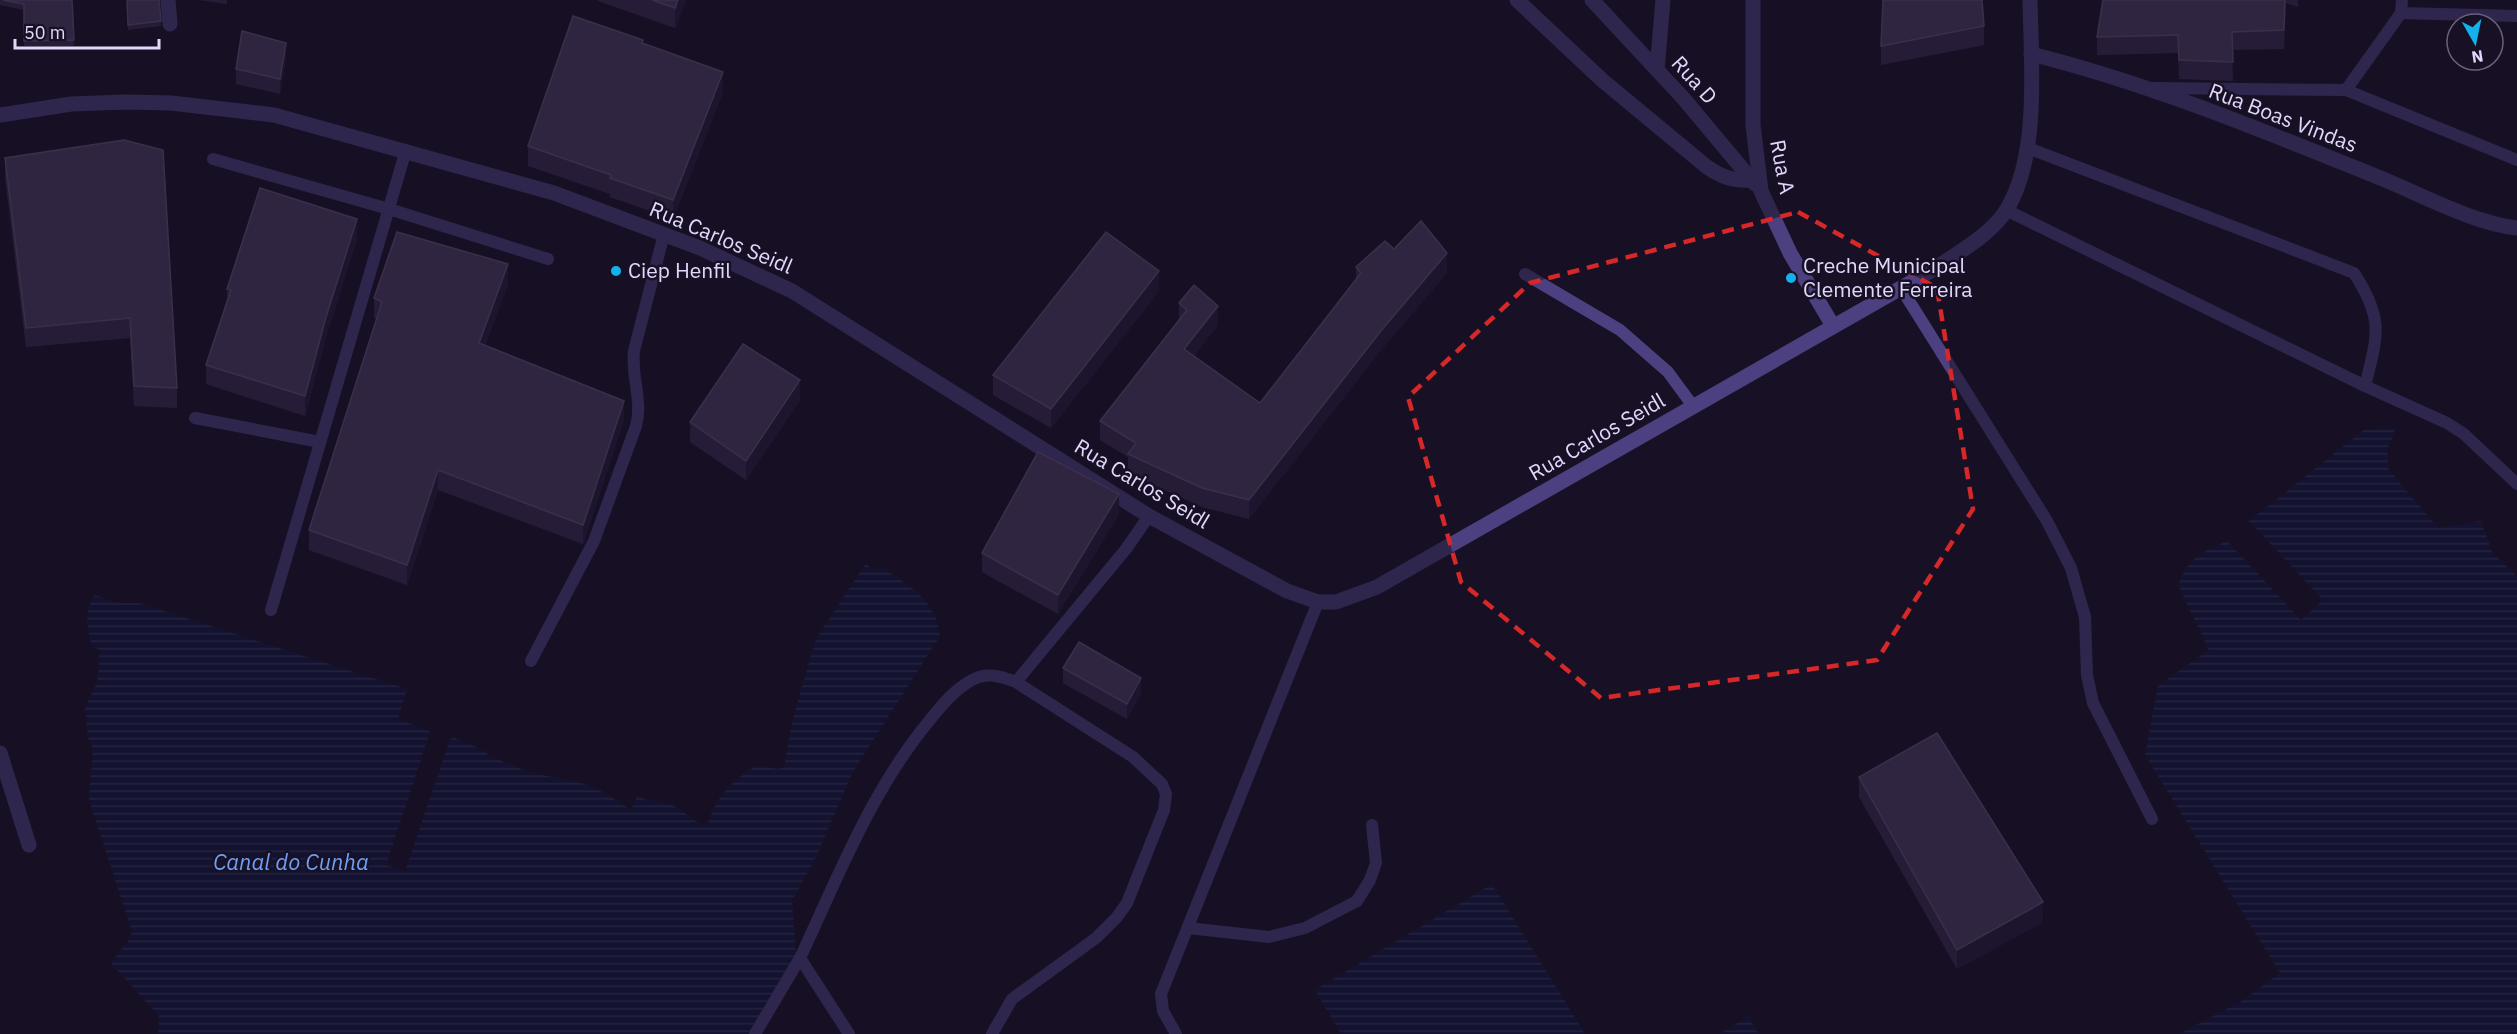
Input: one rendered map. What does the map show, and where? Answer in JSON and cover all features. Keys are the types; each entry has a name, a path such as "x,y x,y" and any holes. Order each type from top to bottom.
{"street":[{"path":"168,0 170,24"},
{"path":"1517,0 1602,80 1707,167 1724,178 1756,186"},
{"name":"Rua D","path":"1592,0 1709,128 1756,186"},
{"path":"1657,70 1663,0"},
{"name":"Rua A","path":"1753,0 1751,72 1756,186 1790,253 1833,326"},
{"name":"Rua Carlos Seidl","path":"0,115 70,104 171,103 274,115 554,193 700,248 792,291 1149,516 1287,591 1318,602 1336,602 1377,587 1901,288 1982,236 2006,210 2021,178 2028,148 2030,0"},
{"name":"Rua Boas Vindas","path":"2031,54 2081,66 2145,88 2373,175 2486,222 2517,228"},
{"path":"0,753 30,845"}],"lane":[{"path":"2346,90 2401,13 2402,0"},
{"path":"2401,13 2517,16"},
{"path":"2145,88 2346,90 2517,160"},
{"path":"2028,148 2354,273 2369,296 2377,320 2374,351 2365,386"},
{"path":"271,610 406,150"},
{"path":"213,159 389,209 548,259"},
{"path":"2006,210 2365,386 2447,423 2477,446 2517,484"},
{"path":"531,661 594,541 636,426 640,413 633,362 634,351 664,234"},
{"path":"1525,274 1620,330 1668,372 1693,406"},
{"path":"1901,288 2047,521 2071,568 2085,616 2087,675 2093,703 2152,819"},
{"path":"195,418 320,442"},
{"path":"1016,682 1126,549 1149,516"},
{"path":"1176,1034 1162,1011 1161,994 1318,602"},
{"path":"754,1034 800,958 880,790 912,741 941,706 972,680 1000,675 1016,682 1133,757 1162,784 1166,794 1166,806 1126,903 1117,917 1096,938 1012,999 992,1034"},
{"path":"1188,928 1269,937 1305,928 1357,901 1370,880 1376,863 1372,825"},
{"path":"800,958 849,1034"}],"highlighted area":[{"path":"1798,212 1937,288 1973,509 1877,660 1601,698 1461,582 1408,397 1530,283"}],"water":[{"path":"2396,428 2387,450 2389,470 2438,528 2481,521 2492,552 2517,576 2517,1034 2179,1034 2240,1002 2280,973 2145,755 2158,686 2209,650 2178,585 2187,568 2197,557 2227,541 2301,620 2323,600 2249,521 2364,430"},
{"name":"Canal do Cunha","path":"866,563 873,572 881,567 920,595 938,623 940,636 852,773 817,855 792,901 796,955 749,1034 158,1034 159,1016 111,963 128,941 132,931 89,800 93,749 88,738 85,707 97,683 100,650 92,646 87,614 95,595 117,603 139,603 407,689 398,719 451,740 452,737 484,750 489,756 531,773 579,782 605,793 630,809 630,813 637,796 679,808 697,822 707,825 720,797 738,778 756,766 779,769 784,767 793,718 816,639"},
{"path":"1492,884 1585,1034 1341,1034 1315,990"},
{"path":"1748,1017 1759,1034 1719,1034"}],"pier":[{"path":"431,729 449,737 452,734 405,871 386,865"}],"building":[{"path":"3,0 72,0 74,40 24,41 24,4"},
{"path":"127,0 159,0 161,21 128,25"},
{"path":"652,0 678,0 675,8"},
{"path":"1883,0 1982,0 1984,26 1881,46"},
{"path":"2103,0 2285,0 2284,30 2232,32 2233,62 2179,60 2178,35 2097,37"},
{"path":"573,16 643,40 642,43 723,72 673,200 528,146"},
{"path":"242,31 286,43 280,79 236,69"},
{"path":"124,140 163,150 177,388 134,386 130,318 26,328 5,158"},
{"path":"260,188 357,219 326,317 305,396 206,365 231,290 227,289"},
{"path":"1421,221 1447,253 1380,332 1249,500 1202,488 1128,454 1136,443 1100,421 1187,310 1179,303 1194,285 1218,306 1184,349 1260,403 1361,273 1356,267 1385,241 1394,249"},
{"path":"397,232 508,264 479,343 624,401 583,525 438,470 407,565 309,530 382,302 374,298"},
{"path":"1106,232 1159,271 1051,409 993,375"},
{"path":"743,344 800,380 746,461 690,422"},
{"path":"1038,452 1119,494 1058,595 982,553"},
{"path":"1079,642 1141,678 1127,704 1063,668"},
{"path":"1937,733 2043,902 1957,950 1859,777"}],"place":[{"name":"Ciep Henfil","path":"616,271"},
{"name":"Creche Municipal Clemente Ferreira","path":"1791,278"}]}
